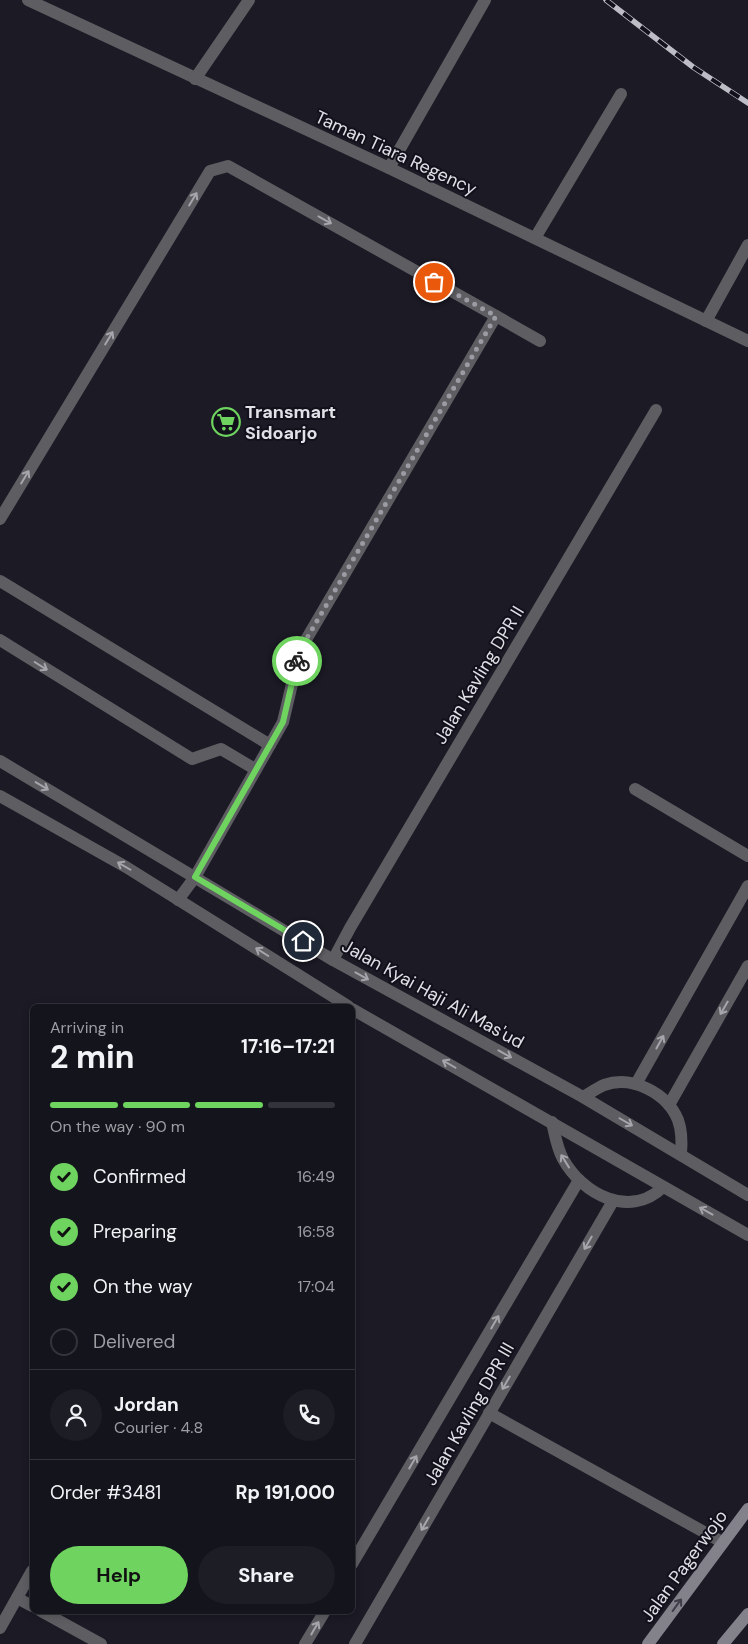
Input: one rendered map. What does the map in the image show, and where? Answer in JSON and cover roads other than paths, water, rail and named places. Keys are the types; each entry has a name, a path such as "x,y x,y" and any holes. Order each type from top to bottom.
{"main road":[{"name":"Jalan Pagerwojo","path":"648,1644 748,1509"},
{"path":"723,1644 748,1614"}],"street":[{"name":"Taman Tiara Regency","path":"28,0 44,3 195,79 389,168 748,341"},
{"path":"195,79 249,0"},
{"path":"389,168 485,0"},
{"path":"535,238 621,94"},
{"path":"0,519 210,171 228,166 540,341"},
{"path":"706,321 748,245"},
{"path":"178,900 195,877 283,722 300,650 496,316"},
{"name":"Jalan Kavling DPR II","path":"334,960 344,937 656,410"},
{"path":"0,581 270,745"},
{"path":"0,640 192,759 221,749 255,769"},
{"name":"Jalan Kyai Haji Ali Mas'ud","path":"0,761 334,960 584,1097 748,1195"},
{"path":"635,789 748,856"},
{"path":"0,796 126,867 345,1004"},
{"path":"636,1084 748,886"},
{"path":"669,1105 748,966"},
{"path":"355,1011 748,1235"},
{"path":"584,1097 604,1085 636,1084 654,1092 669,1105 678,1120 682,1137 681,1154"},
{"path":"552,1122 557,1148 564,1161 579,1180 595,1194 612,1201 643,1200 653,1196 663,1187"},
{"name":"Jalan Kavling DPR III","path":"355,1559 579,1180"},
{"name":"Jalan Kavling DPR III","path":"355,1644 612,1201"},
{"path":"489,1413 722,1542"},
{"path":"0,1628 30,1575"},
{"path":"17,1598 30,1605"},
{"path":"46,1614 101,1644"},
{"path":"305,1644 323,1614"}],"railway":[{"path":"606,0 693,67 748,103"}],"place":[{"name":"Transmart Sidoarjo","path":"226,422"}]}
